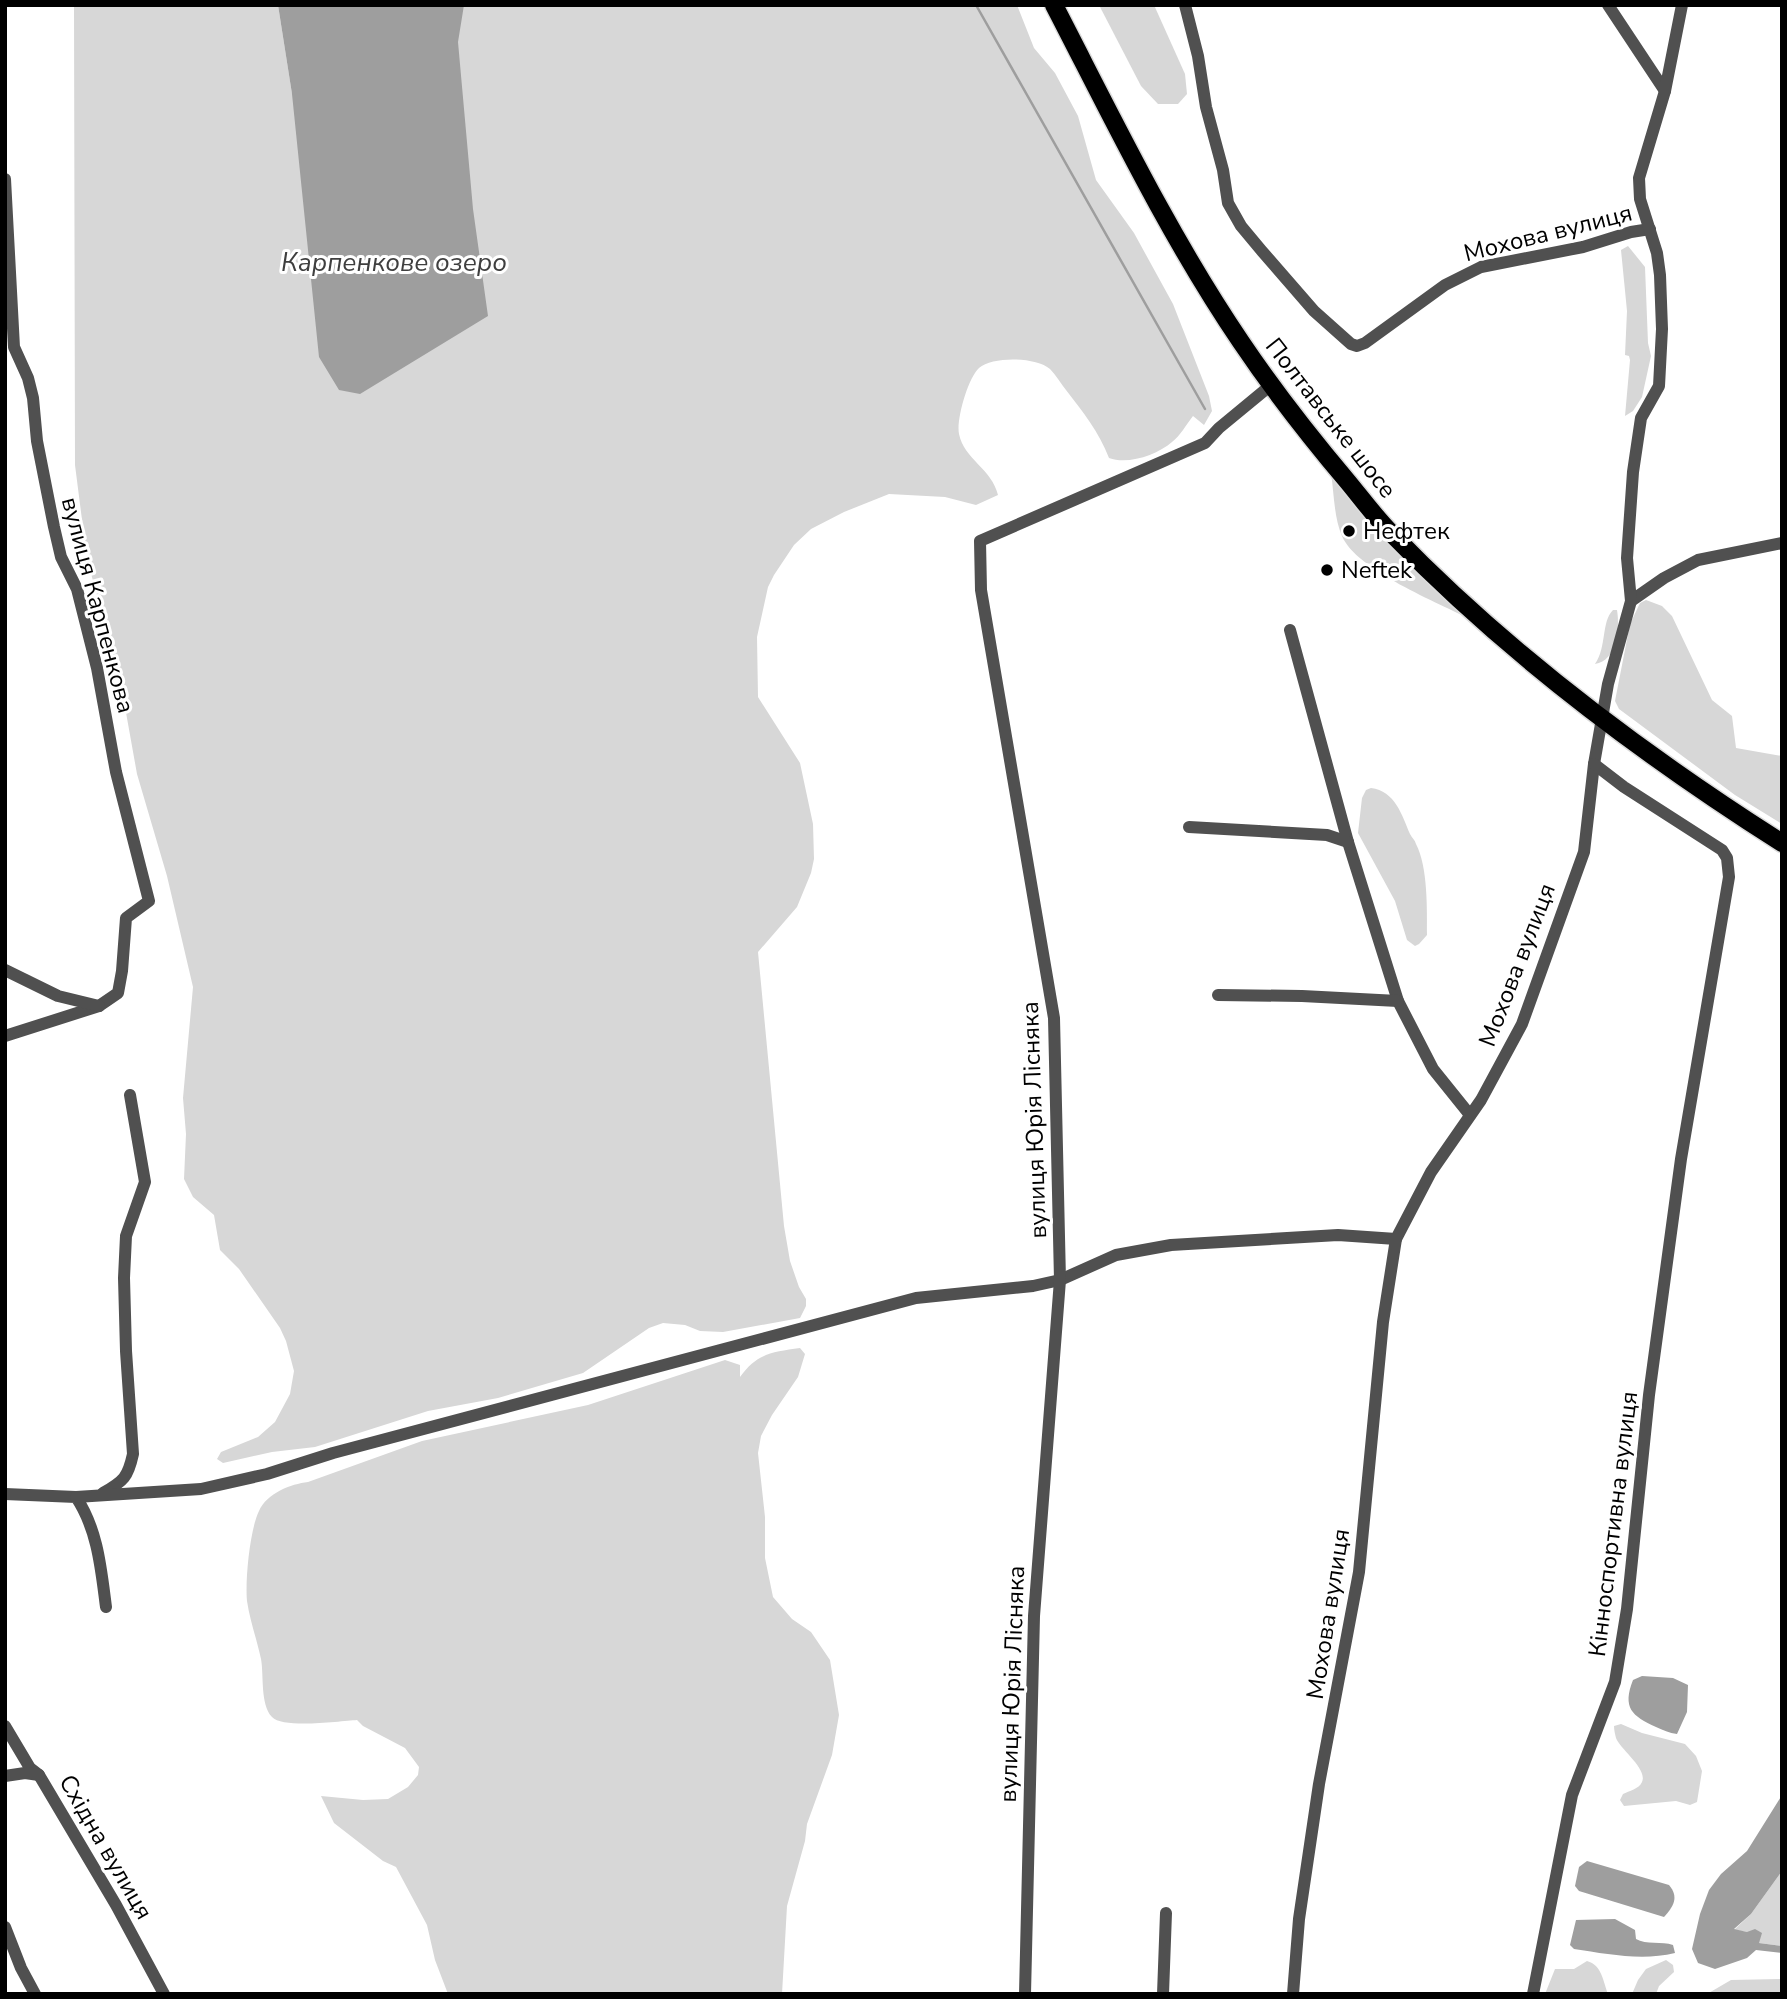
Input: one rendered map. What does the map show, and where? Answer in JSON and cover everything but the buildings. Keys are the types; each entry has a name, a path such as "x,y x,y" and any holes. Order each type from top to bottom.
{"main road":[{"name":"Полтавське шосе","path":"1054,5 1151,192 1240,340 1314,443 1390,532 1494,632 1603,718 1733,812 1782,843"}],"street":[{"name":"Мохова вулиця","path":"1185,5 1198,56 1206,107 1223,170 1228,203 1241,226 1314,311 1352,344 1357,346 1365,343 1445,285 1480,267 1583,247 1650,229"},
{"path":"1608,5 1665,91"},
{"name":"Мохова вулиця","path":"1293,1994 1299,1919 1319,1784 1359,1572 1383,1322 1396,1239 1431,1172 1487,1088 1522,1024 1584,852 1594,764 1608,684 1631,601 1627,558 1633,472 1641,418 1659,386 1662,328 1660,275 1650,229 1640,200 1639,178 1665,91 1682,5"},
{"name":"вулиця Карпенкова","path":"5,178 14,347 28,378 33,398 37,441 54,527 61,557 77,589 97,668 116,772 149,901 126,918 118,993 99,1006"},
{"name":"вулиця Юрія Лісняка","path":"1025,1994 1034,1616 1060,1280 1053,1006 981,590 980,541 1205,443 1271,384"},
{"path":"1631,601 1698,559 1782,543"},
{"path":"1290,630 1348,842 1398,1001 1433,1069 1469,1115"},
{"name":"Кінноспортивна вулиця","path":"1534,1994 1572,1796 1615,1682 1628,1609 1649,1395 1681,1160 1729,877 1727,858 1722,850 1624,787 1594,764"},
{"path":"1189,827 1327,835 1348,842"},
{"path":"5,970 58,996 99,1006"},
{"path":"1217,995 1398,1001"},
{"path":"5,1036 99,1006"},
{"path":"98,1495 122,1482 130,1470 133,1454 126,1351 125,1236 145,1182 130,1095"},
{"path":"5,1494 76,1497 201,1489 267,1474 333,1453 916,1298 1033,1286 1060,1280 1116,1255 1171,1245 1338,1235 1396,1239"},
{"path":"76,1497 86,1511 95,1538 106,1607"},
{"name":"Східна вулиця","path":"5,1726 30,1768 39,1774 116,1905 164,1994"},
{"path":"5,1776 39,1774"},
{"path":"1163,1994 1166,1913"},
{"path":"5,1927 21,1968 35,1994"}],"shaded area":[{"path":"74,5 278,5 292,94 351,5 1017,5 1034,48 1055,73 1078,116 1096,180 1134,233 1173,304 1209,396 1212,411 1204,425 1193,416 1175,440 1166,447 1142,458 1117,460 1109,458 1090,422 1050,369 1025,360 985,364 975,373 967,390 959,419 959,434 966,450 990,478 998,495 976,505 945,497 889,494 844,512 811,529 794,545 768,587 757,637 758,697 800,763 813,824 814,859 797,907 758,952 784,1226 790,1261 806,1299 806,1306 800,1318 723,1332 700,1331 685,1325 663,1323 649,1328 583,1373 498,1398 428,1411 315,1447 272,1452 223,1463 217,1459 221,1452 258,1437 275,1422 290,1394 294,1371 280,1328 239,1269 220,1250 214,1215 193,1197 184,1179 186,1134 183,1098 193,987 167,876 137,774 120,679 87,559 75,465"},
{"path":"1099,5 1154,5 1185,74 1187,94 1178,104 1158,104 1141,86"},
{"path":"1628,246 1645,267 1648,343 1651,356 1642,397 1633,411 1625,416 1630,360 1629,356 1625,355 1627,311 1621,250"},
{"path":"1331,473 1472,620 1381,573 1350,549 1337,521"},
{"path":"1646,600 1662,606 1672,616 1712,700 1732,716 1736,748 1782,756 1782,824 1735,795 1619,709 1615,701 1630,624 1640,603"},
{"path":"1613,610 1617,610 1618,617 1615,643 1608,657 1595,664 1609,615"},
{"path":"1371,788 1392,799 1420,853 1426,888 1427,935 1415,946 1407,940 1395,901 1358,833 1362,798 1366,790"},
{"path":"800,1348 805,1354 798,1377 772,1415 761,1436 758,1453 765,1517 765,1558 773,1597 792,1619 811,1632 830,1660 839,1715 832,1755 807,1824 787,1906 782,1994 448,1994 435,1960 427,1925 396,1867 383,1861 334,1823 321,1796 363,1800 388,1799 408,1787 418,1775 419,1767 405,1748 363,1726 357,1720 288,1723 278,1721 268,1711 261,1659 248,1608 247,1592 251,1542 259,1511 268,1499 287,1487 422,1441 588,1405 725,1360 740,1365 740,1377 759,1358"},
{"path":"1621,1724 1642,1733 1685,1744 1696,1756 1702,1771 1697,1802 1690,1805 1676,1801 1624,1806 1620,1800 1623,1794 1639,1786 1643,1777 1616,1738 1614,1726"},
{"path":"1782,1871 1782,1946 1759,1943 1747,1932 1734,1930 1751,1914"},
{"path":"1666,1960 1673,1965 1674,1972 1659,1986 1656,1994 1632,1994 1646,1969"},
{"path":"1587,1961 1599,1970 1608,1994 1545,1994 1555,1969 1574,1969"},
{"path":"1782,1979 1782,1994 1707,1994 1731,1980"}],"water":[{"name":"Карпенкове озеро","path":"278,5 464,5 458,42 473,209 488,316 360,394 339,390 319,357 292,94"},
{"path":"1642,1676 1673,1678 1688,1685 1687,1712 1677,1734 1648,1723 1631,1710 1629,1698 1633,1680"},
{"path":"1782,1795 1782,1871 1751,1914 1734,1929 1747,1932 1755,1929 1762,1933 1759,1943 1782,1946 1782,1953 1756,1950 1747,1958 1715,1969 1698,1963 1692,1949 1709,1890 1721,1874 1747,1851"},
{"path":"1587,1861 1669,1885 1674,1894 1673,1905 1664,1917 1579,1891 1575,1886 1579,1867"},
{"path":"1615,1919 1635,1930 1636,1939 1673,1945 1675,1953 1624,1956 1574,1949 1570,1945 1576,1920"}],"waterway":[{"path":"976,5 1205,409"}],"place":[{"name":"Нефтек","path":"1349,531"},
{"name":"Neftek","path":"1327,570"}]}
